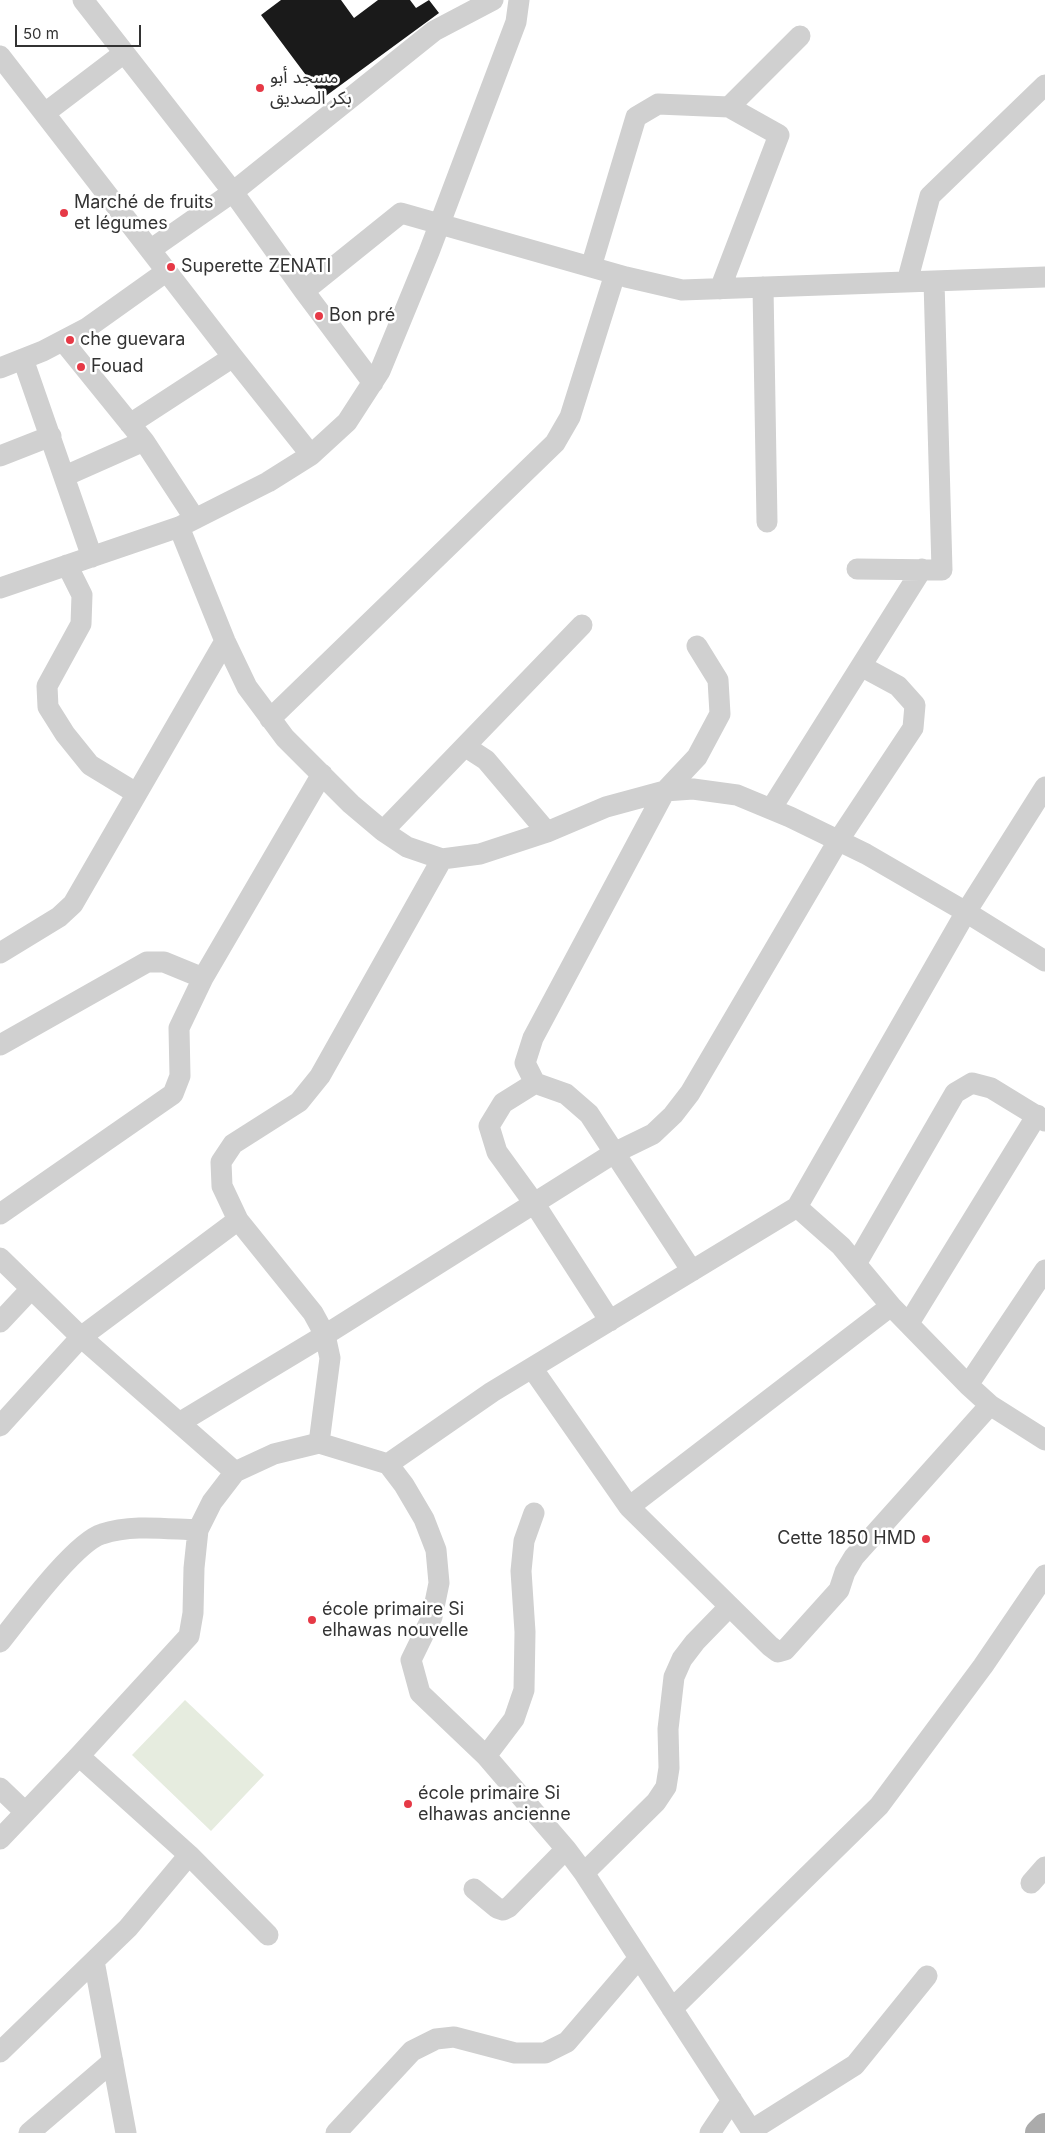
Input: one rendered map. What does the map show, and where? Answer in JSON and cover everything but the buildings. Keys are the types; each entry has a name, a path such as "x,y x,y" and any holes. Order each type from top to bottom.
{"main road":[{"path":"1039,2133 1045,2128"}],"street":[{"path":"83,0 233,192 372,383"},
{"path":"150,250 233,192 434,31 493,0"},
{"path":"0,588 187,523 268,482 311,455 346,422 380,371 429,252 516,22 519,0"},
{"path":"729,107 800,36"},
{"path":"45,114 124,53"},
{"path":"0,56 311,455"},
{"path":"908,282 930,196 1045,85"},
{"path":"591,267 636,117 658,104 729,107 779,135 720,289"},
{"path":"304,291 402,213 614,274 682,290 1045,277"},
{"path":"0,368 44,352 86,328 167,272"},
{"path":"270,719 555,443 570,417 614,274"},
{"path":"857,569 942,570 934,281"},
{"path":"763,287 767,522"},
{"path":"64,340 144,441 187,523 225,641 247,687 284,738 383,831 407,847 442,859 480,854 548,832 606,807 665,791 693,788 737,795 866,854 1045,960"},
{"path":"130,424 233,357"},
{"path":"23,359 92,557"},
{"path":"0,456 51,436"},
{"path":"65,476 144,441"},
{"path":"67,565 82,595 81,624 47,686 48,707 64,734 90,765 136,793"},
{"path":"771,809 922,569"},
{"path":"383,831 582,625"},
{"path":"0,953 59,917 73,904 225,641"},
{"path":"692,1271 590,1114 566,1094 535,1083 525,1064 533,1038 665,791 697,757 720,714 718,680 697,646"},
{"path":"179,1423 325,1335 614,1153 653,1134 673,1115 690,1093 838,841 913,728 915,705 898,686 861,666"},
{"path":"466,747 486,760 548,832"},
{"path":"0,1214 173,1094 180,1076 179,1028 203,978 322,774"},
{"path":"388,1464 492,1392 797,1207 966,912 1045,787"},
{"path":"319,1443 330,1358 325,1335 312,1313 238,1220 222,1186 221,1162 233,1144 299,1102 320,1076 442,859"},
{"path":"0,1045 147,962 164,962 203,978"},
{"path":"535,1083 503,1103 489,1126 497,1152 534,1203 610,1321"},
{"path":"856,1264 955,1093 972,1083 991,1088 1041,1118 909,1323"},
{"path":"797,1207 841,1246 891,1306 968,1385 990,1405 1045,1440"},
{"path":"0,1426 81,1337 238,1220"},
{"path":"0,1258 81,1337 235,1472"},
{"path":"968,1385 1045,1270"},
{"path":"0,1322 31,1289"},
{"path":"629,1507 891,1306"},
{"path":"532,1368 629,1507 729,1607 778,1652 785,1650 839,1590 845,1572 854,1557 990,1405"},
{"path":"0,1839 189,1636 193,1613 194,1568 198,1530 212,1502 235,1472 274,1454 319,1443 388,1464 404,1484 424,1519 436,1550 439,1583 432,1617 411,1660 420,1693 486,1756 566,1849 584,1873 753,2132 855,2065 927,1976"},
{"path":"486,1756 514,1718 524,1690 525,1632 521,1571 524,1541 534,1513"},
{"path":"0,1642 75,1552 100,1534 125,1528 198,1530"},
{"path":"672,2009 879,1806 983,1666 1045,1575"},
{"path":"584,1873 656,1802 666,1787 669,1768 668,1729 674,1678 682,1659 695,1642 729,1607"},
{"path":"79,1756 189,1854 268,1935"},
{"path":"0,1788 25,1812"},
{"path":"474,1889 497,1908 503,1910 509,1907 566,1849"},
{"path":"0,2052 128,1928 189,1854"},
{"path":"1031,1883 1045,1867"},
{"path":"336,2133 412,2051 436,2039 454,2037 515,2052 544,2053 567,2042 639,1958"},
{"path":"94,1961 126,2133"},
{"path":"29,2133 113,2061"},
{"path":"710,2133 732,2100"}],"shaded area":[{"path":"185,1700 264,1775 211,1831 132,1755"}],"place":[{"name":"مسجد أبو بكر الصديق","path":"260,88"},
{"name":"Marché de fruits et légumes","path":"64,213"},
{"name":"Superette ZENATI","path":"171,267"},
{"name":"Bon pré","path":"319,316"},
{"name":"che guevara","path":"70,340"},
{"name":"Fouad","path":"81,367"},
{"name":"Cette 1850 HMD","path":"926,1539"},
{"name":"école primaire Si elhawas nouvelle","path":"312,1620"},
{"name":"école primaire Si elhawas ancienne","path":"408,1804"}]}
